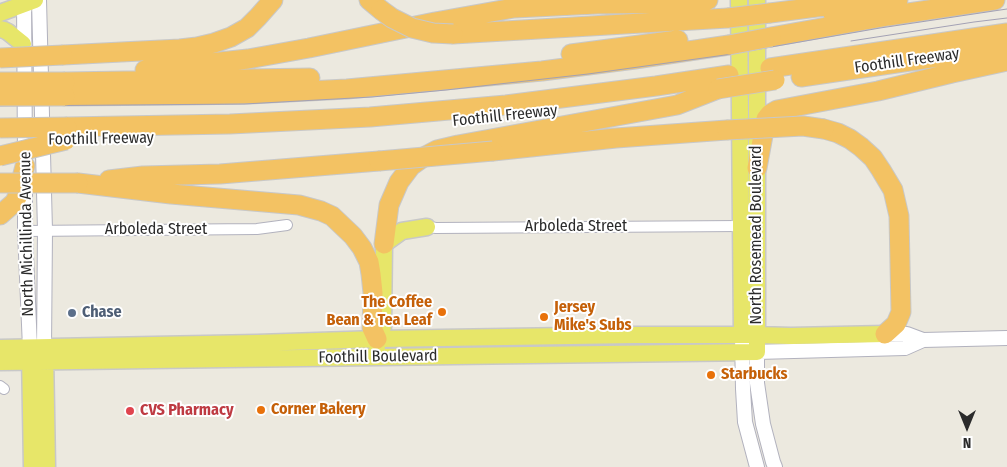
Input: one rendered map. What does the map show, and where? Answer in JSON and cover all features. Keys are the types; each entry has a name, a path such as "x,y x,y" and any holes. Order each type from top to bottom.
{"highway":[{"path":"0,58 197,47 231,37 246,28 273,0"},
{"path":"0,82 65,89 132,72 248,59 514,8 597,4 690,3 708,0"},
{"path":"771,26 866,0"},
{"path":"771,26 898,0"},
{"path":"0,96 65,89 317,78 515,62 771,26 888,16 995,0"},
{"path":"375,5 392,18 412,28 433,33 729,32"},
{"path":"772,74 1007,33"},
{"name":"Foothill Freeway","path":"0,140 66,134 296,134 503,117 622,103 772,74 1007,47"},
{"path":"757,168 766,119 770,114 778,110 878,91 952,72 1007,61"},
{"path":"384,244 389,206 399,182 411,166 437,150 677,105 724,82"},
{"path":"0,183 78,183 143,176 220,174 493,151 616,138 803,126 824,129 844,136 861,146 873,158 893,190 899,216 901,312 896,324 885,334"},
{"path":"0,128 66,134"},
{"path":"0,156 66,134"},
{"path":"0,215 18,197 25,166"},
{"path":"78,183 162,193 299,205 321,210 332,216 353,236 369,262 372,292 372,328 377,348"}],"main road":[{"name":"North Rosemead Boulevard","path":"739,0 741,226 749,335"},
{"name":"North Rosemead Boulevard","path":"756,0 757,168 745,422 757,467"},
{"path":"0,13 30,1"},
{"name":"North Michillinda Avenue","path":"30,1 24,44 25,230 47,467"},
{"name":"North Michillinda Avenue","path":"30,1 46,230 37,355 32,467"},
{"path":"0,29 24,44"},
{"path":"377,348 383,327 384,244 402,231 427,227"},
{"path":"885,334 907,334 923,340 1007,338"},
{"name":"Foothill Boulevard","path":"377,348 619,336 885,334"},
{"path":"552,355 559,347 600,344 619,336"},
{"path":"749,352 905,348 923,340"},
{"name":"Foothill Boulevard","path":"0,362 37,355 257,343 552,355 749,352"},
{"name":"Foothill Boulevard","path":"0,348 37,355"},
{"name":"North Rosemead Boulevard","path":"749,352 757,383 763,424 775,467"}],"street":[{"name":"Arboleda Street","path":"411,223 427,227 741,226"},
{"name":"Arboleda Street","path":"25,230 257,230 287,225"}],"tram line":[{"path":"0,106 244,104 372,97 446,90 588,74 725,55 880,28 1007,9"},
{"path":"851,41 1007,18"}],"place":[{"name":"The Coffee Bean & Tea Leaf","path":"442,312"},
{"name":"Chase","path":"72,313"},
{"name":"Jersey Mike's Subs","path":"544,317"},
{"name":"Starbucks","path":"711,375"},
{"name":"Corner Bakery","path":"261,410"},
{"name":"CVS Pharmacy","path":"130,411"}]}
